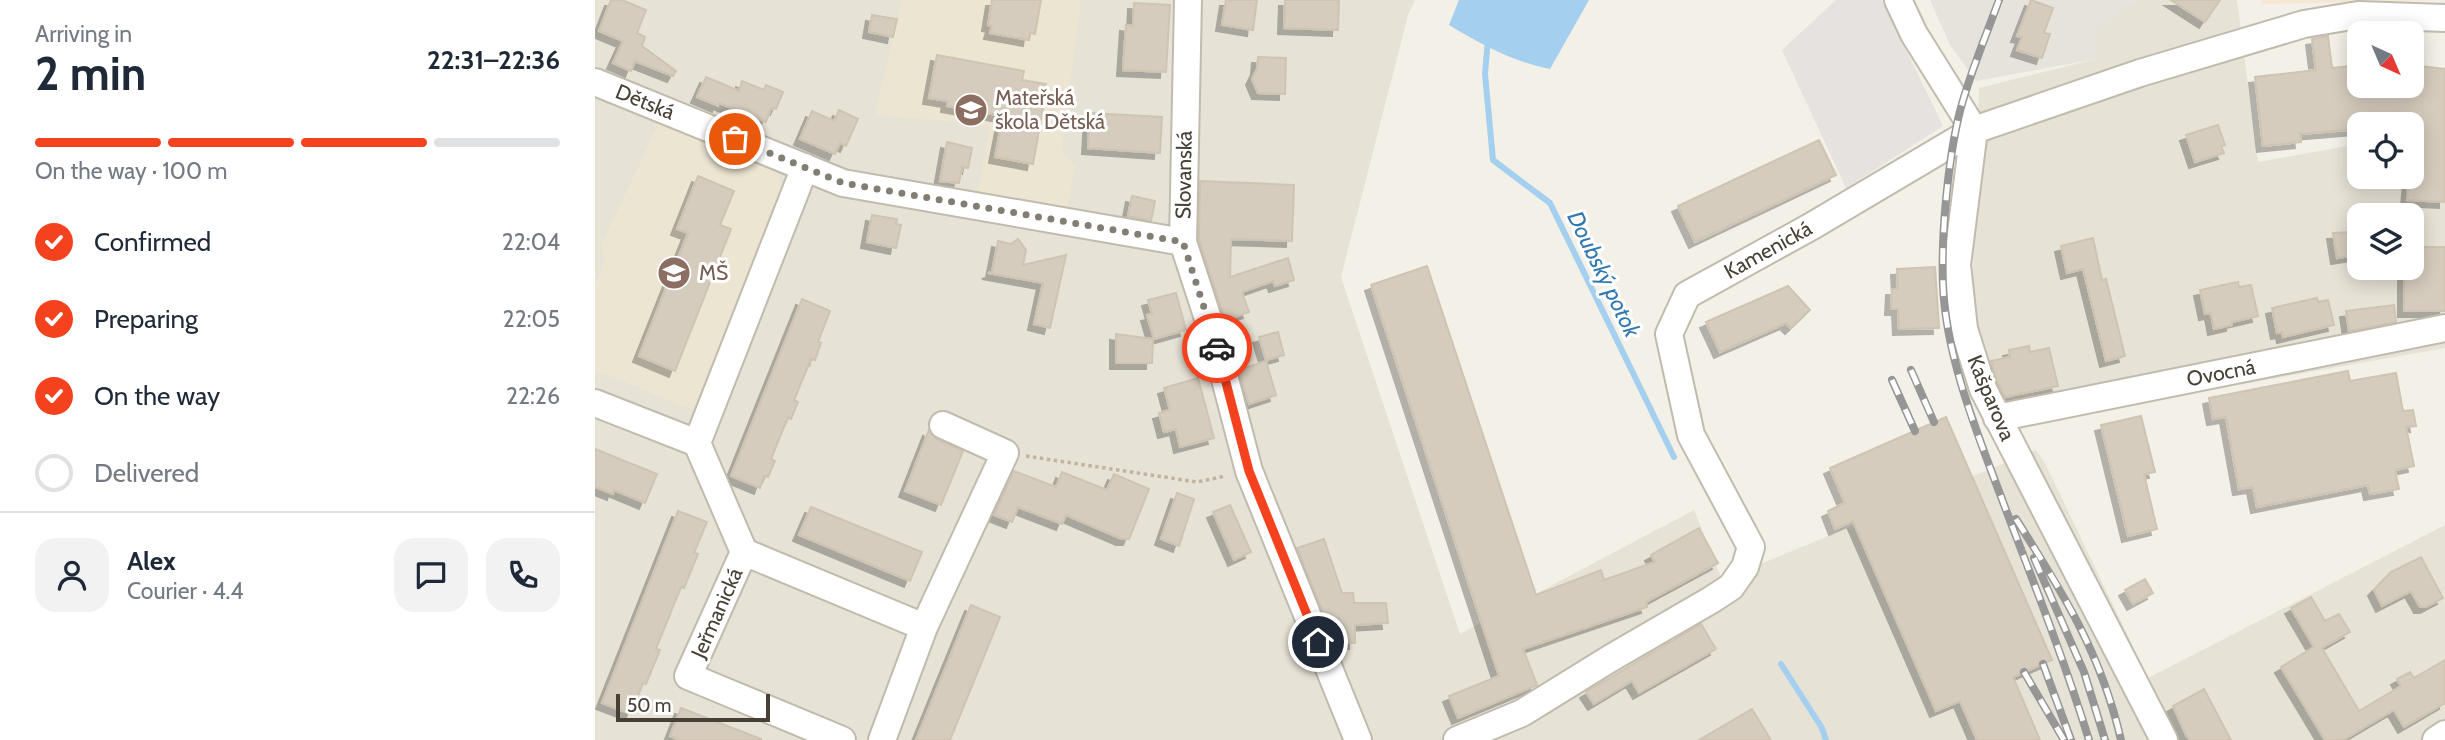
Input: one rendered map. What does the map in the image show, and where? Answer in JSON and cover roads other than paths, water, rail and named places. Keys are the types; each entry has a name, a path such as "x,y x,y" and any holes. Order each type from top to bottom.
{"street":[{"name":"Slovanská","path":"1188,0 1183,242 1214,337 1249,471 1358,740"},
{"path":"1898,0 1915,34 1974,130"},
{"name":"Kamenická","path":"1457,740 1522,713 1738,577 1751,547 1691,435 1669,334 1687,295 1812,226 1974,130 2140,73 2304,23 2358,15 2445,18"},
{"name":"Dětská","path":"595,82 843,183 1183,242"},
{"name":"Kašparova","path":"1974,130 1957,265 1964,329 1983,389 1997,418 2164,740"},
{"path":"595,403 697,443 805,167"},
{"name":"Ovocná","path":"1997,418 2445,328"},
{"path":"882,740 924,627 1005,453 943,425"},
{"name":"Jeřmanická","path":"697,443 744,552 924,627"},
{"name":"Jeřmanická","path":"744,552 688,676 842,740"},
{"path":"2436,740 2445,734"}],"water":[{"path":"1459,0 1589,0 1550,69 1498,52 1449,25"}],"waterway":[{"name":"Doubský potok","path":"1488,39 1485,74 1493,160 1550,203 1674,457"},
{"name":"Doubský potok","path":"1781,664 1822,728 1826,740"}],"railway":[{"path":"1999,0 1964,97 1952,151 1943,243 1946,313 1957,371 1975,428 2060,653 2089,740"},
{"path":"1911,370 1934,422"},
{"path":"1892,380 1915,431"},
{"path":"2016,519 2079,625 2103,679 2121,740"},
{"path":"2034,558 2084,672 2105,740"},
{"path":"2043,664 2071,740"},
{"path":"2024,672 2064,740"}],"place":[{"name":"Mateřská škola Dětská","path":"971,110"},
{"name":"MŠ","path":"674,273"}]}
